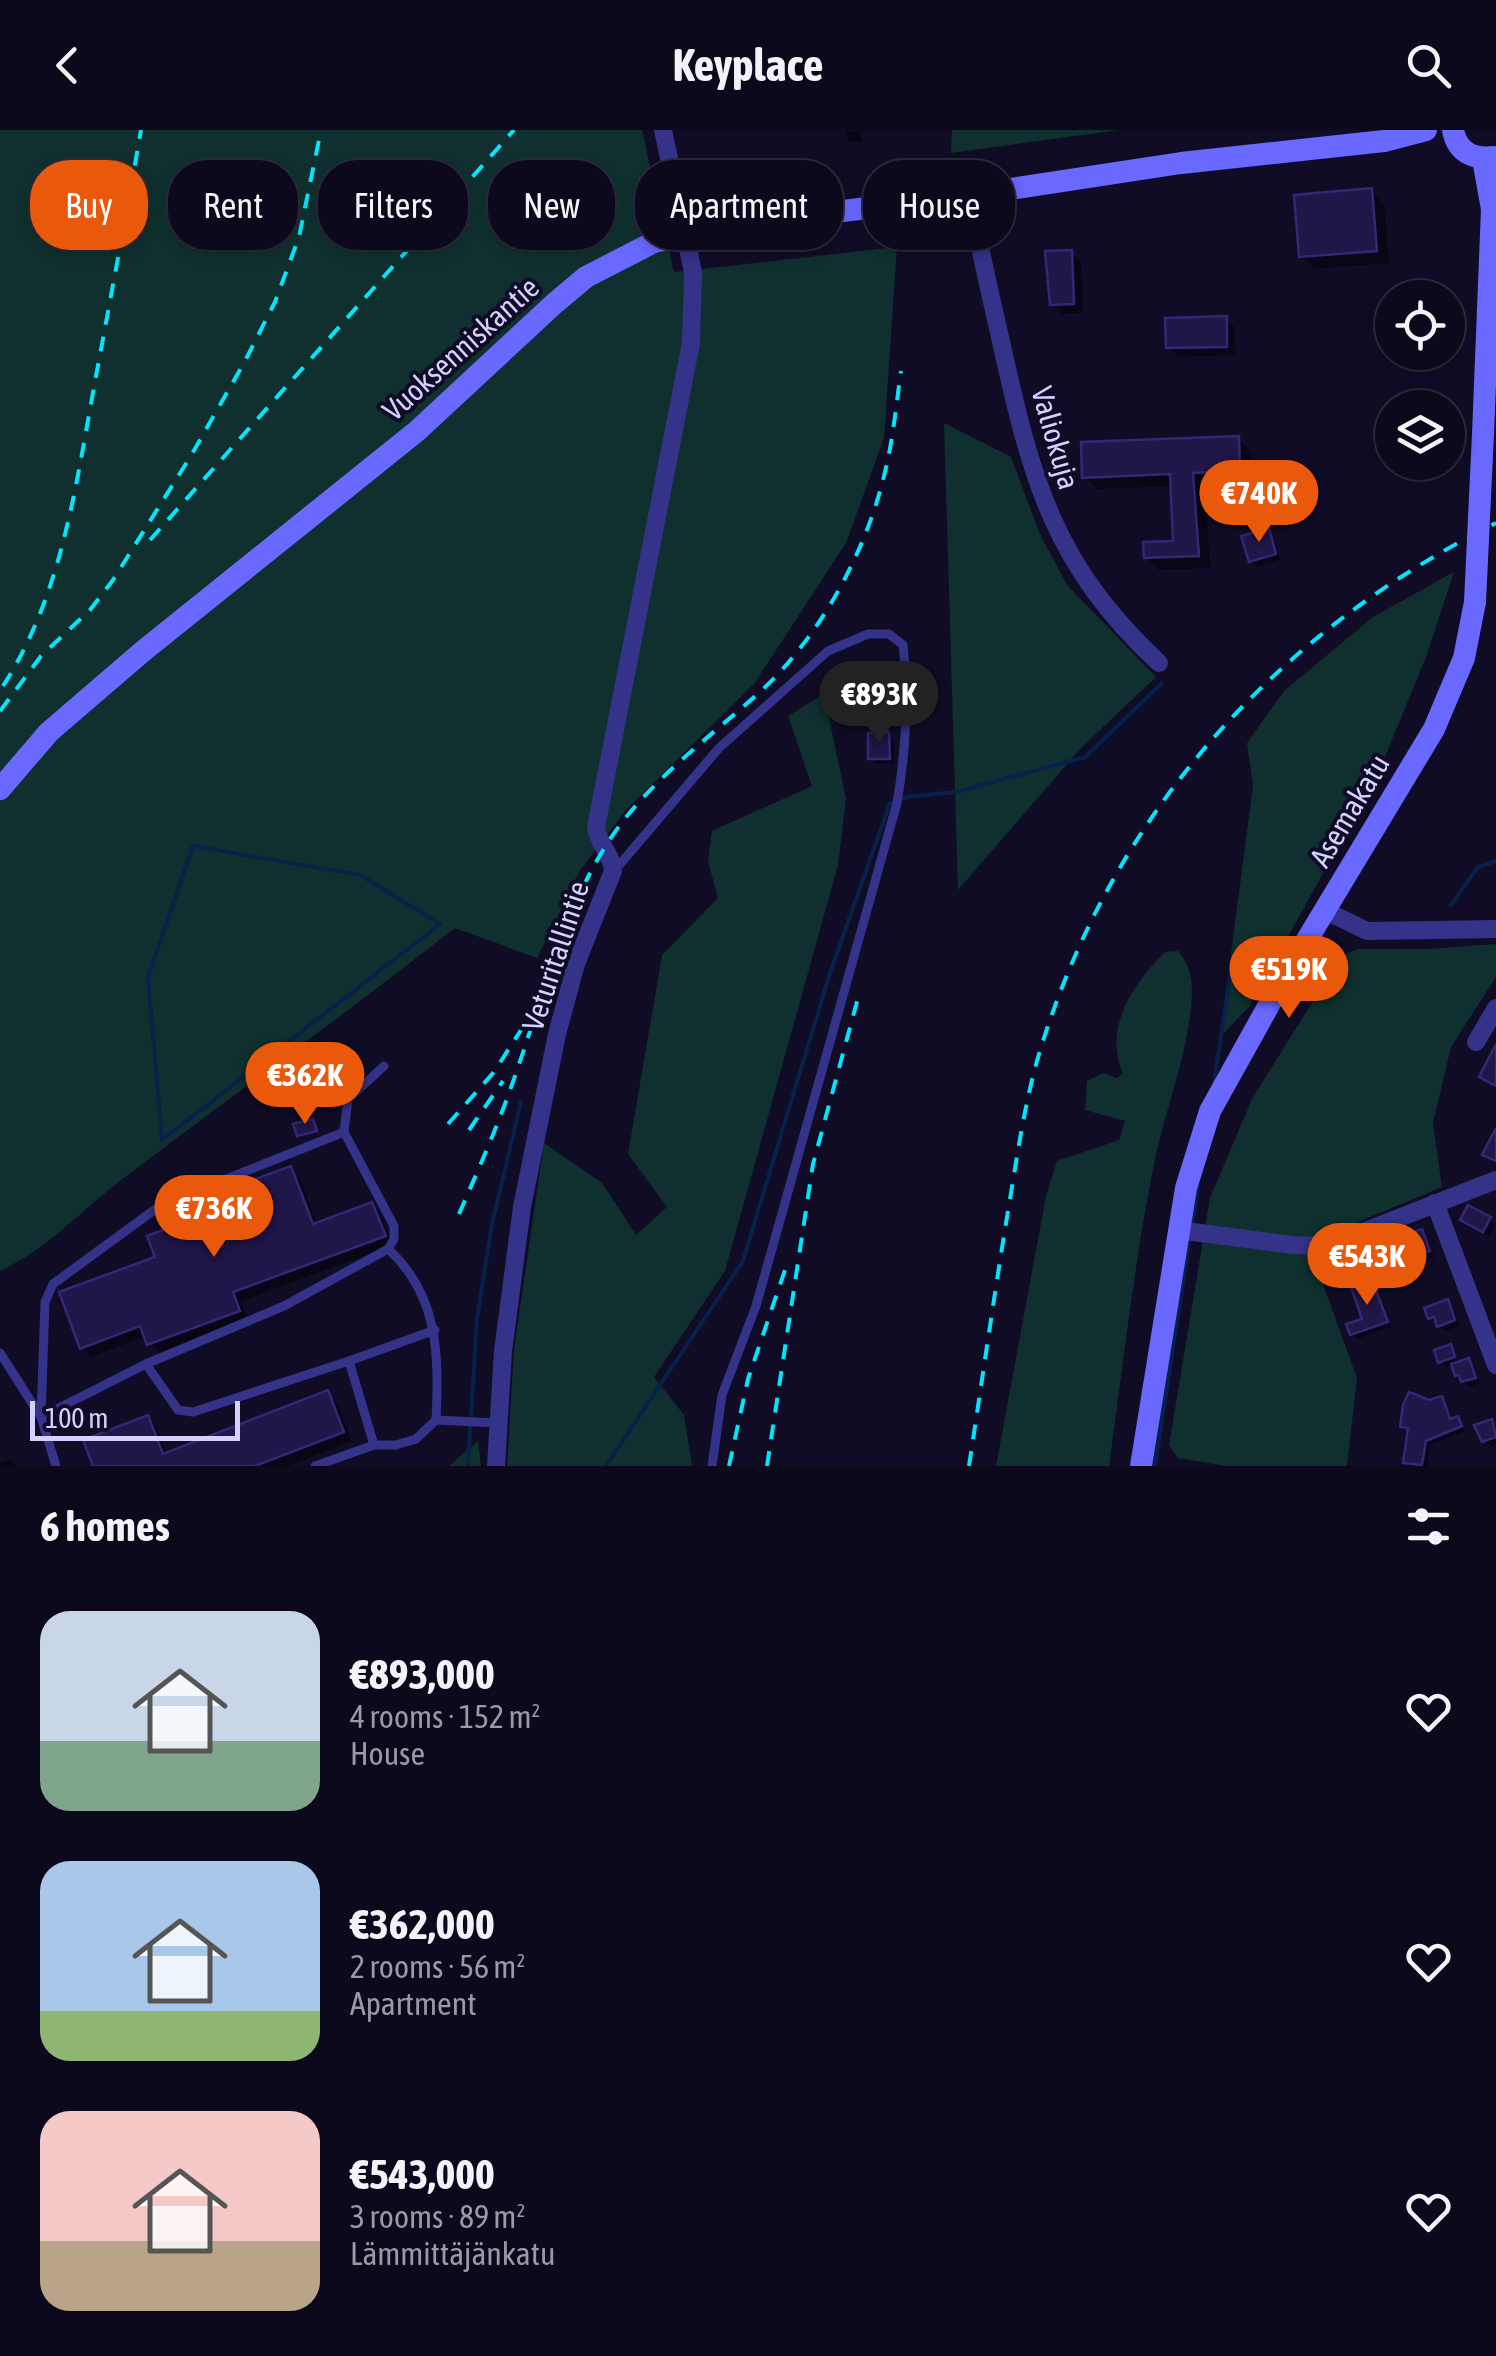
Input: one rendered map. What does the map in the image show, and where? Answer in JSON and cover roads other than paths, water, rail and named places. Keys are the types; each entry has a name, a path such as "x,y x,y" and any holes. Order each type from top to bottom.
{"street":[{"name":"Veturitallintie","path":"663,130 669,160"},
{"name":"Vuoksenniskantie","path":"1015,188 1181,163 1384,141 1426,130"},
{"path":"1453,130 1465,152 1489,157"},
{"name":"Asemakatu","path":"1141,1466 1186,1188 1218,1091 1446,706 1464,658 1475,602 1492,209 1489,157"},
{"name":"Vuoksenniskantie","path":"0,789 49,732 142,652 418,431 586,277 638,250"},
{"name":"Veturitallintie","path":"496,1466 496,1423 522,1207 576,964 614,871 596,827 687,374 693,286 688,250"},
{"name":"Valiokuja","path":"982,250 1018,420 1051,521 1102,603 1159,663"},
{"path":"1326,911 1368,931 1496,929"},
{"path":"1476,1042 1496,1008"},
{"path":"1178,1230 1316,1246 1340,1241 1496,1180"},
{"path":"1435,1203 1496,1365"}],"lane":[{"path":"614,871 719,748 828,651 868,634 889,634 903,644 908,686 904,762 897,803 756,1306 722,1395 712,1466"},
{"path":"41,1417 146,1364 284,1306 388,1249 394,1239 394,1226 344,1132 348,1098 384,1066"},
{"path":"41,1417 45,1302 53,1284 161,1205 344,1132"},
{"path":"315,1466 374,1446 416,1439 436,1420 435,1330 420,1286 388,1249"},
{"path":"146,1364 178,1410 193,1412 350,1362 435,1330"},
{"path":"0,1353 41,1417 56,1466"},
{"path":"350,1362 374,1446"},
{"path":"436,1420 496,1423"}],"waterway":[{"path":"606,1466 743,1261 829,976 890,803 906,797 956,792 1085,757 1162,683"},
{"path":"193,846 360,875 440,924 162,1140 148,977 193,846"},
{"path":"1451,905 1478,867 1496,861"},
{"path":"1214,1083 1232,962 1279,952"},
{"path":"468,1466 477,1318 492,1224 521,1102"},
{"path":"1192,1226 1198,1186"},
{"path":"1155,1466 1190,1236"}],"railway":[{"path":"3,686 39,616 63,542 141,130"},
{"path":"0,711 41,656 90,610 113,580 245,361 275,302 299,237 321,130"},
{"path":"150,540 514,130"},
{"path":"459,1214 503,1109 565,929 605,847 657,783 782,669 838,592 876,505 890,450 901,371"},
{"path":"969,1466 1034,1073 1070,967 1110,886 1157,810 1212,740 1273,676 1341,619 1416,568 1496,523"},
{"path":"767,1466 813,1164 858,998"},
{"path":"448,1124 494,1072 521,1030"},
{"path":"469,1130 503,1081"},
{"path":"729,1466 748,1379 785,1270"}]}
